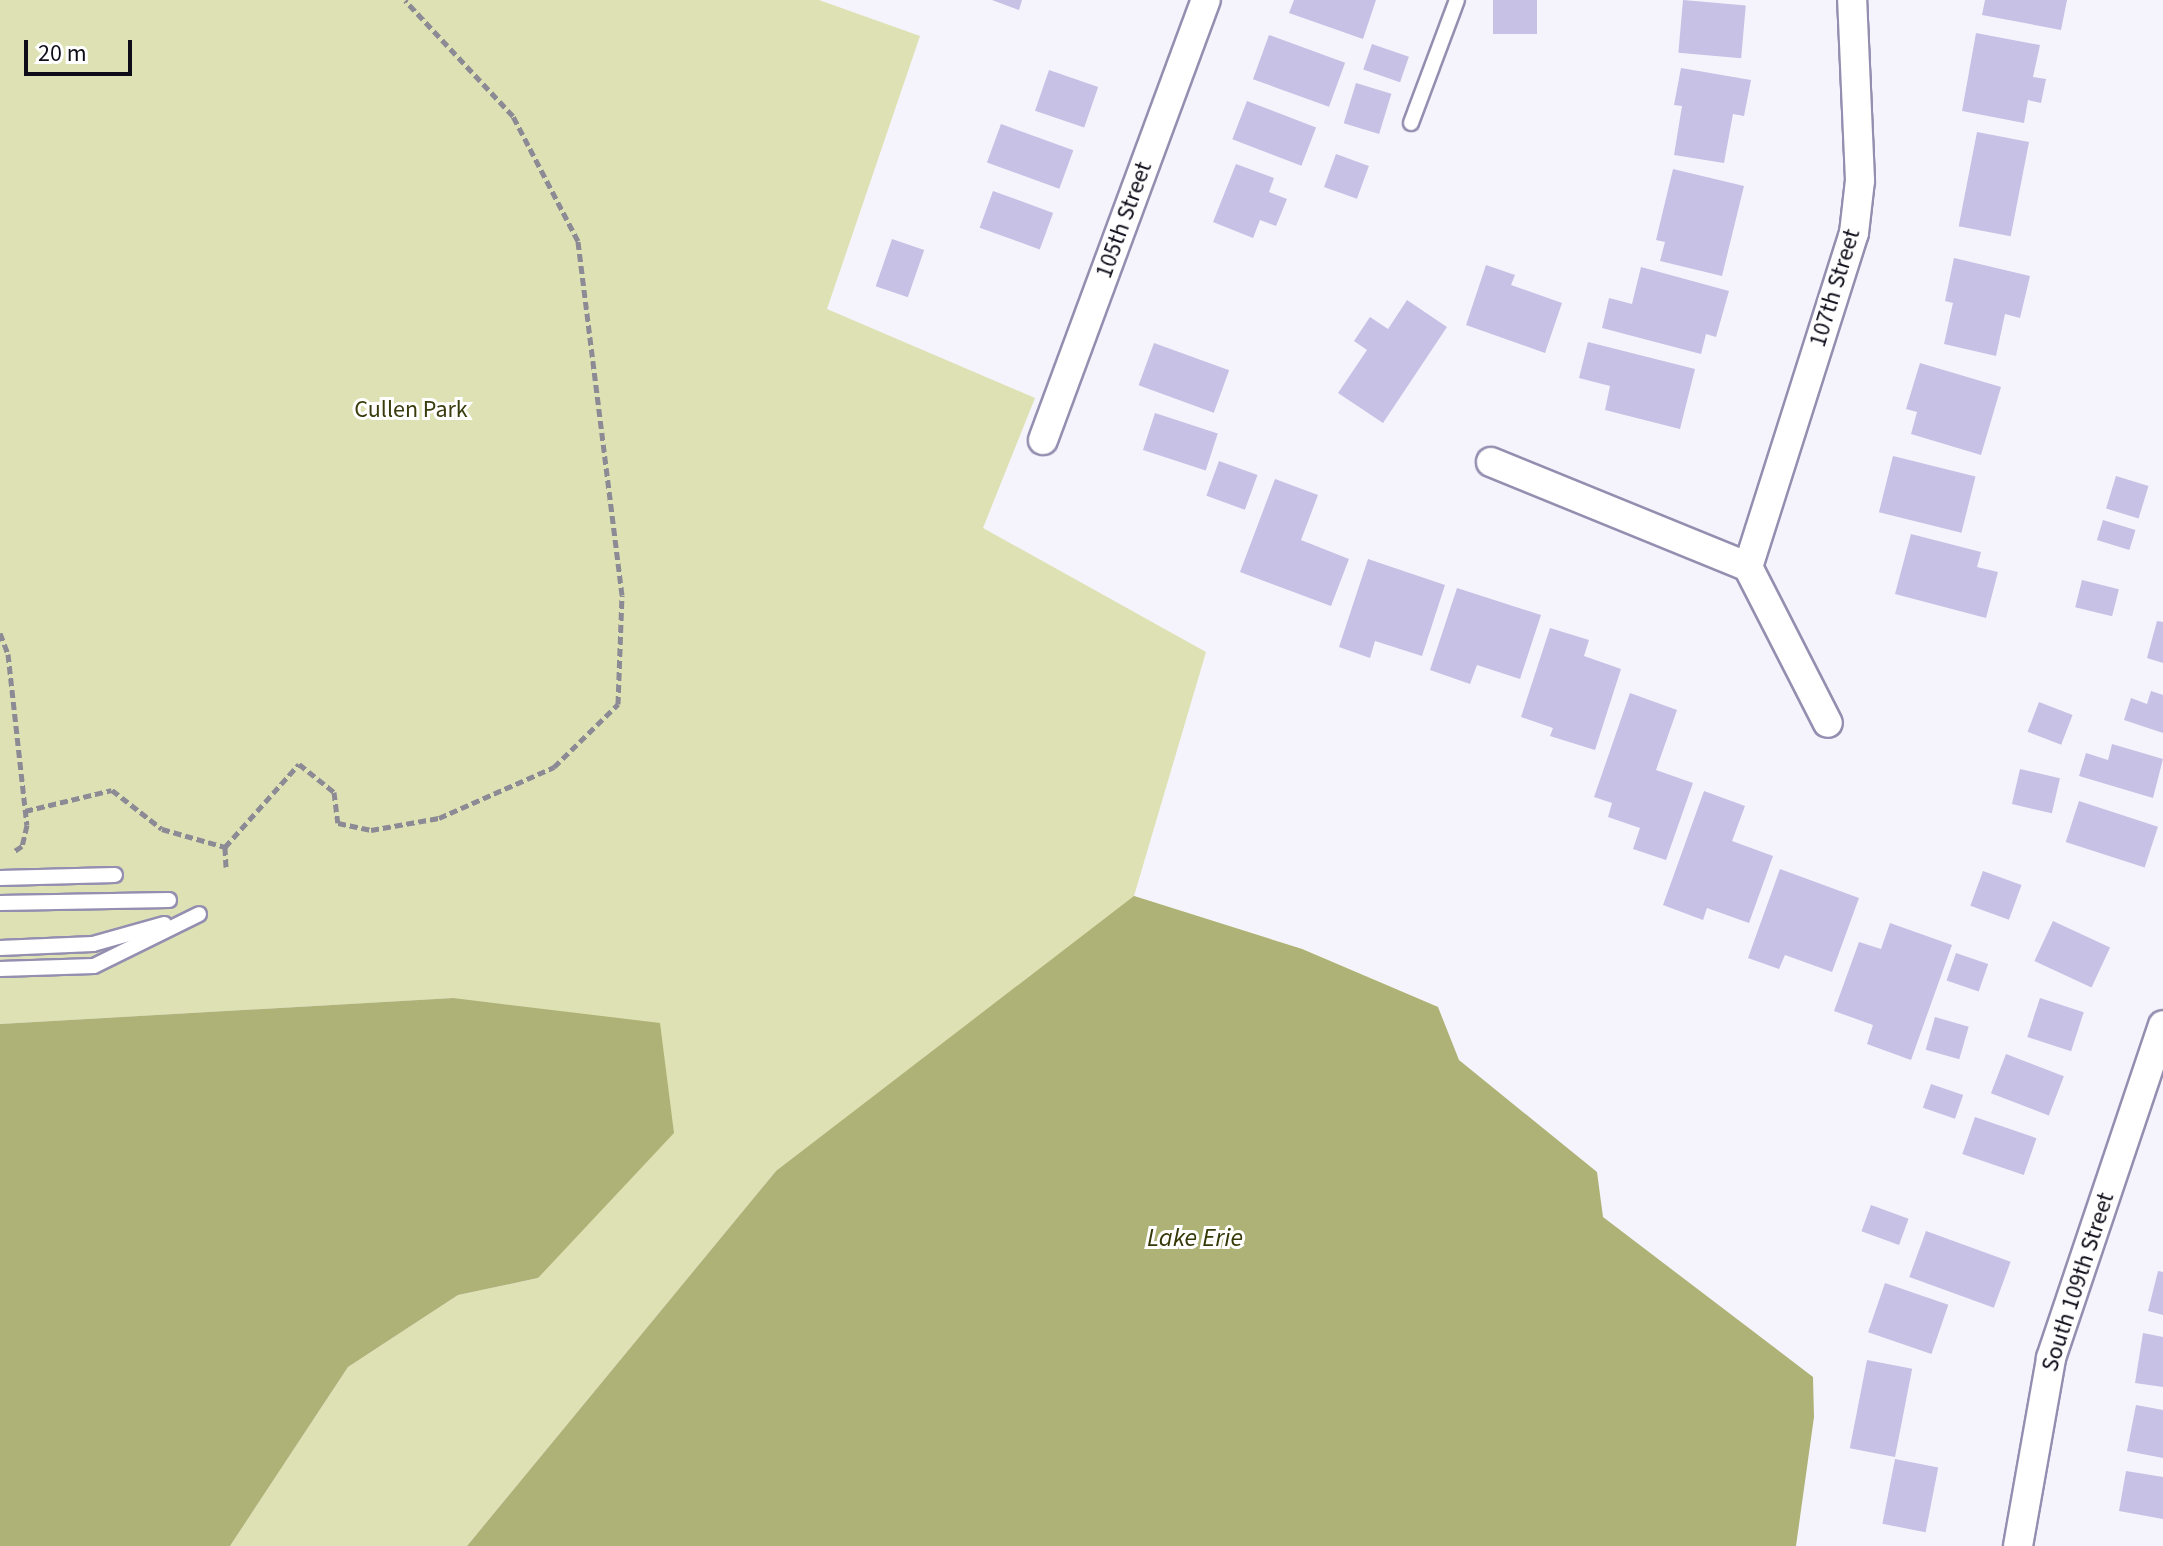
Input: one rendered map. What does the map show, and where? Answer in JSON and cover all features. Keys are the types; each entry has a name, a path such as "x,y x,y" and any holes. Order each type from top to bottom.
{"street":[{"name":"105th Street","path":"1043,440 1206,0"},
{"name":"107th Street","path":"1748,567 1854,233 1860,180 1852,0"},
{"path":"1491,462 1748,567 1828,723"},
{"name":"South 109th Street","path":"2018,1546 2051,1358 2163,1025"}],"lane":[{"path":"1411,123 1457,0"},
{"path":"0,878 115,875"},
{"path":"0,903 169,900"},
{"path":"0,948 93,944 199,914 94,966 0,969"}],"path":[{"path":"226,867 225,847 299,764 334,792 338,823 371,830 439,818 554,767 618,704 622,595 578,241 513,116 405,0"},
{"path":"0,633 8,654 25,811 22,846 6,853"},
{"path":"25,811 112,790 162,829 225,847"}],"green space":[{"name":"Cullen Park","path":"0,0 819,0 920,36 827,309 1035,398 983,528 1206,652 1134,896 1302,949 1438,1007 776,1171 467,1546 230,1546 348,1367 458,1295 539,1278 453,998 0,1024"}],"water":[{"name":"Lake Erie","path":"1134,896 1302,949 1438,1007 1459,1060 1597,1172 1603,1217 1813,1377 1814,1417 1796,1546 467,1546 776,1171"},
{"path":"453,998 660,1023 674,1133 538,1278 458,1295 348,1367 230,1546 0,1546 0,1024"}],"building":[{"path":"992,0 1022,0 1019,10"},
{"path":"1294,0 1376,0 1363,39 1289,13"},
{"path":"1493,0 1537,0 1537,34 1493,34"},
{"path":"1683,0 1746,5 1741,58 1678,53"},
{"path":"1985,0 2067,0 2061,30 1982,15"},
{"path":"1976,33 2040,45 2033,77 2046,79 2041,103 2028,100 2024,123 1962,111"},
{"path":"1269,35 1345,63 1329,107 1253,79"},
{"path":"1372,44 1409,57 1400,82 1363,70"},
{"path":"1681,68 1751,80 1744,116 1733,114 1724,163 1674,155 1682,106 1674,105"},
{"path":"1049,70 1098,87 1084,128 1035,111"},
{"path":"1356,83 1391,94 1379,134 1344,123"},
{"path":"1247,101 1316,128 1301,166 1232,139"},
{"path":"1001,124 1073,150 1059,189 987,163"},
{"path":"1977,132 2029,142 2011,236 1959,226"},
{"path":"1336,154 1369,166 1357,199 1324,187"},
{"path":"1236,164 1274,178 1269,192 1287,199 1276,226 1260,220 1253,238 1213,222"},
{"path":"1673,169 1744,186 1722,276 1660,261 1665,242 1656,240"},
{"path":"993,191 1053,213 1040,250 980,228"},
{"path":"892,239 924,250 908,297 876,286"},
{"path":"1954,258 2030,276 2020,318 2005,314 1996,356 1944,344 1953,303 1945,301"},
{"path":"1486,265 1515,275 1511,285 1562,303 1545,353 1466,325"},
{"path":"1641,267 1729,291 1716,337 1706,334 1701,354 1602,328 1609,298 1632,304"},
{"path":"1407,300 1447,327 1383,423 1338,393 1367,350 1354,341 1370,317 1388,329"},
{"path":"1588,342 1695,369 1680,429 1605,410 1610,386 1579,378"},
{"path":"1154,343 1229,370 1214,413 1139,385"},
{"path":"1920,363 2001,387 1981,455 1911,434 1917,412 1906,409"},
{"path":"1155,413 1218,433 1206,470 1143,450"},
{"path":"1893,456 1975,477 1961,533 1879,512"},
{"path":"1219,461 1258,475 1245,510 1206,496"},
{"path":"2116,476 2149,486 2139,518 2106,509"},
{"path":"1275,479 1318,495 1301,540 1349,559 1331,606 1240,572"},
{"path":"2103,520 2136,530 2129,550 2097,540"},
{"path":"1911,534 1981,552 1977,567 1998,572 1986,618 1895,594"},
{"path":"1368,559 1445,585 1422,656 1375,641 1370,658 1339,647"},
{"path":"2082,580 2119,589 2112,616 2075,607"},
{"path":"1457,588 1541,615 1520,679 1477,665 1470,684 1430,670"},
{"path":"2157,621 2163,622 2163,663 2147,658"},
{"path":"1550,628 1589,640 1584,656 1621,669 1595,750 1550,736 1553,728 1521,717"},
{"path":"2151,691 2163,695 2163,733 2124,720 2131,698 2147,704"},
{"path":"1630,693 1677,710 1656,770 1693,783 1666,860 1633,849 1640,828 1608,817 1612,803 1594,797"},
{"path":"2039,702 2073,715 2061,745 2028,732"},
{"path":"2112,744 2163,759 2153,798 2079,776 2086,753 2108,760"},
{"path":"2020,769 2060,778 2052,813 2012,804"},
{"path":"1704,791 1745,806 1732,841 1773,856 1749,923 1707,908 1703,920 1663,905"},
{"path":"2079,801 2158,827 2145,868 2066,842"},
{"path":"1780,869 1859,898 1832,972 1785,955 1779,969 1748,958"},
{"path":"1983,871 2022,885 2009,920 1970,906"},
{"path":"2053,921 2110,948 2092,988 2034,961"},
{"path":"1890,923 1952,945 1911,1060 1867,1044 1873,1025 1834,1011 1859,942 1881,949"},
{"path":"1956,953 1988,964 1979,991 1947,980"},
{"path":"2040,998 2084,1012 2071,1051 2027,1037"},
{"path":"1935,1017 1969,1027 1959,1059 1926,1050"},
{"path":"2006,1054 2064,1076 2049,1115 1991,1093"},
{"path":"1931,1084 1963,1095 1955,1119 1923,1108"},
{"path":"1975,1117 2036,1138 2024,1175 1962,1154"},
{"path":"1871,1205 1909,1219 1899,1245 1861,1231"},
{"path":"1926,1231 2011,1262 1994,1308 1909,1277"},
{"path":"2158,1271 2163,1272 2163,1315 2148,1311"},
{"path":"1885,1283 1948,1305 1931,1354 1868,1332"},
{"path":"2143,1333 2163,1337 2163,1387 2135,1383"},
{"path":"1867,1360 1912,1369 1895,1457 1850,1448"},
{"path":"2136,1405 2163,1410 2163,1458 2127,1451"},
{"path":"1895,1459 1938,1467 1926,1532 1882,1524"},
{"path":"2126,1471 2163,1477 2163,1519 2119,1511"}]}
